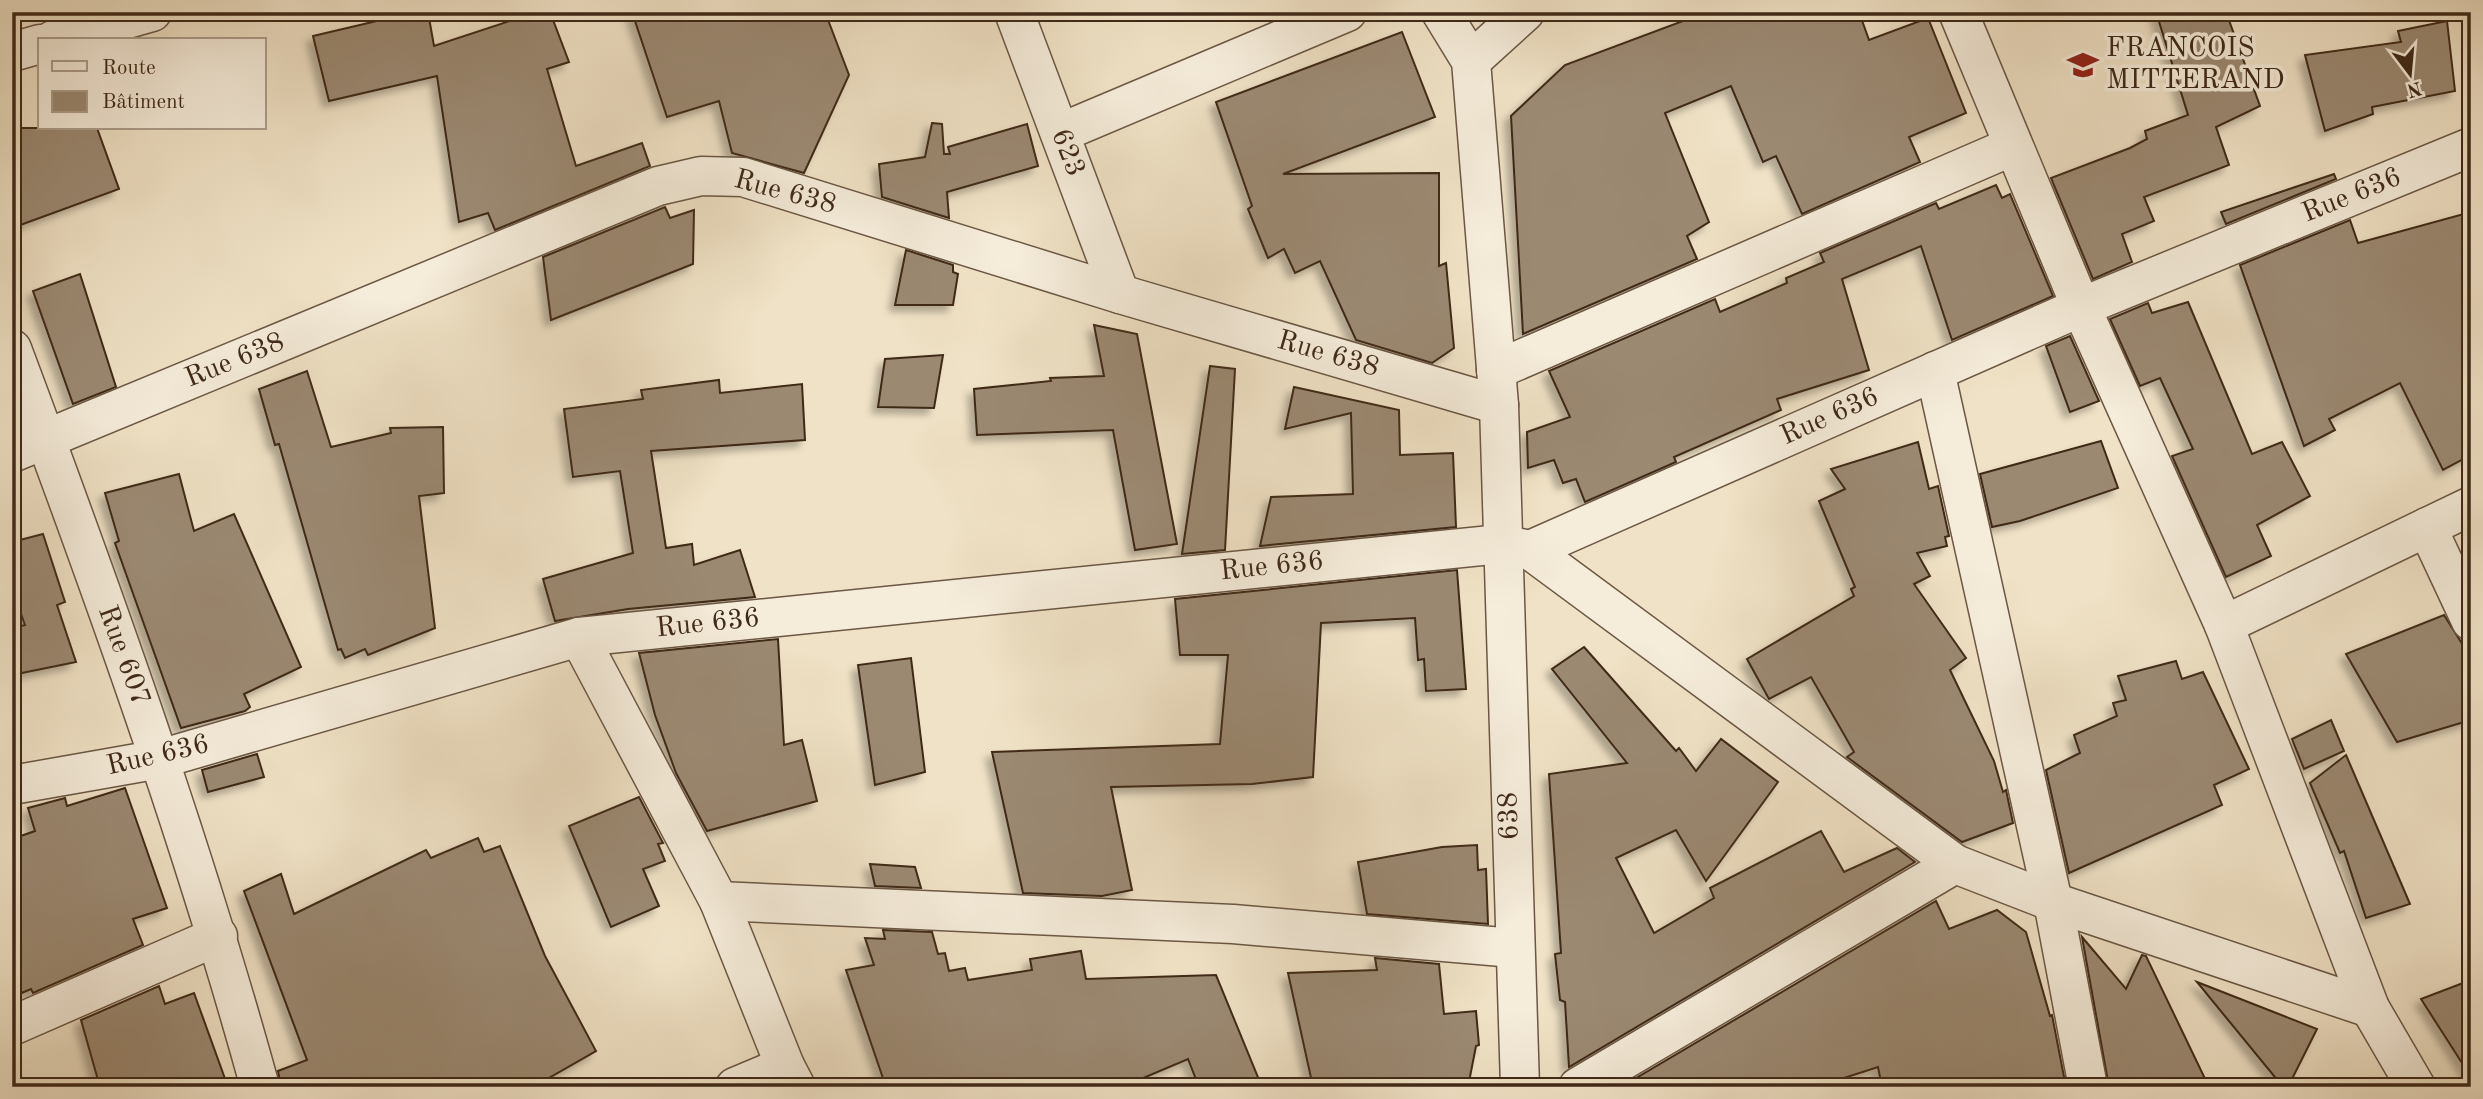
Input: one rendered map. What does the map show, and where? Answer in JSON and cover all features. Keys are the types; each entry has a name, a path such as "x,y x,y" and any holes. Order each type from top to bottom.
{"street":[{"path":"60,38 152,12"},
{"name":"623","path":"1014,12 1120,294"},
{"path":"1060,133 1347,12"},
{"path":"1441,12 1471,61 1525,12"},
{"path":"1958,12 2081,307 2224,625 2370,1008 2416,1087"},
{"path":"12,52 38,45"},
{"name":"638","path":"1471,61 1497,387 1516,547 1514,948 1520,1087"},
{"path":"1497,387 2013,146"},
{"name":"Rue 636","path":"12,785 160,759 579,637 1516,547 2081,307 2471,147"},
{"name":"Rue 638","path":"29,446 658,186 701,176 743,177 1120,294 1497,387"},
{"name":"Rue 607","path":"12,349 29,446 160,759 218,936 260,1087"},
{"path":"1935,371 2053,902 2088,1087"},
{"path":"2224,625 2471,506"},
{"path":"2427,527 2471,621"},
{"path":"1516,547 1955,864 2053,902 2370,1008"},
{"path":"579,637 719,901 790,1077 735,1087"},
{"path":"1578,1087 1955,864"},
{"path":"719,901 1233,924 1514,948"},
{"path":"12,1026 218,936"}],"building":[{"path":"415,12 428,12 434,46 537,12 550,12 569,62 547,69 576,166 642,143 650,166 495,230 488,213 459,222 437,76 329,101 313,36"},
{"path":"632,12 825,12 849,75 804,173 732,153 719,101 667,117"},
{"path":"1707,12 1859,12 1869,40 1928,18 1966,113 1909,137 1920,162 1802,214 1776,156 1763,162 1731,86 1665,113 1709,222 1687,236 1697,259 1523,334 1511,116 1565,65"},
{"path":"2156,12 2226,12 2260,106 2216,127 2229,165 2144,197 2154,221 2122,234 2132,262 2093,279 2051,178 2130,148 2147,139 2145,131 2188,115"},
{"path":"2447,21 2455,91 2372,107 2373,114 2325,131 2305,55 2401,42 2398,31"},
{"path":"1402,32 1435,117 1283,174 1439,173 1439,266 1446,263 1454,348 1432,363 1356,340 1320,261 1295,273 1284,249 1268,258 1248,209 1252,206 1216,102"},
{"path":"932,123 942,124 944,154 950,154 948,147 1027,124 1038,166 947,192 949,218 882,197 879,164 925,157"},
{"path":"12,128 98,130 119,189 12,228"},
{"path":"2334,174 2336,179 2226,224 2221,212"},
{"path":"1996,185 2002,198 2010,194 2053,296 1952,340 1921,246 1842,279 1869,370 1777,399 1781,410 1674,457 1676,462 1585,502 1576,479 1563,483 1554,460 1528,468 1527,432 1570,417 1549,371 1715,299 1720,312 1787,283 1786,278 1824,262 1820,253 1936,203 1939,209"},
{"path":"665,207 670,218 694,210 693,264 551,320 543,257"},
{"path":"2471,212 2471,455 2443,470 2400,383 2329,419 2335,430 2304,446 2240,265 2350,220 2358,243"},
{"path":"906,250 953,265 953,272 958,274 953,305 895,305"},
{"path":"80,274 116,387 73,404 33,291"},
{"path":"2188,302 2252,454 2282,442 2310,496 2257,525 2271,556 2226,577 2172,456 2193,449 2160,378 2140,386 2110,319 2148,303 2152,313"},
{"path":"1094,325 1137,334 1177,544 1135,550 1113,430 977,435 974,389 1051,381 1050,378 1104,376"},
{"path":"2070,336 2099,401 2070,412 2046,346"},
{"path":"943,355 934,408 878,407 885,359"},
{"path":"1210,366 1235,369 1225,550 1182,554"},
{"path":"307,371 331,447 391,433 390,428 443,427 444,493 419,496 435,628 368,655 365,649 345,658 341,649 338,650 279,444 275,445 259,389"},
{"path":"719,380 720,393 802,384 805,440 651,451 666,548 692,544 694,565 740,550 755,597 628,609 555,621 543,579 633,553 620,471 573,477 564,409 643,399 641,390"},
{"path":"1294,387 1399,410 1400,455 1453,453 1456,527 1260,546 1271,497 1353,494 1351,413 1285,429"},
{"path":"2101,441 2118,488 2020,521 1992,527 1980,474"},
{"path":"1918,442 1929,489 1938,486 1949,536 1945,537 1947,546 1917,553 1930,576 1914,584 1966,658 1950,670 1994,761 2003,792 2006,790 2013,823 1962,842 1847,757 1854,752 1811,677 1769,699 1747,659 1854,596 1851,589 1855,587 1819,501 1845,489 1831,469"},
{"path":"179,474 194,531 234,514 301,667 244,694 250,707 245,711 181,728 115,543 119,541 105,493"},
{"path":"43,534 65,602 57,605 76,662 12,675 12,628 25,625 12,589 12,542"},
{"path":"1457,570 1466,689 1426,691 1424,659 1418,660 1415,618 1321,623 1313,777 1252,784 1111,787 1132,890 1102,896 1023,893 992,752 1220,744 1228,655 1180,655 1175,599"},
{"path":"2444,615 2471,658 2471,720 2397,742 2346,654"},
{"path":"778,639 784,745 802,740 817,801 707,831 676,773 655,715 639,653"},
{"path":"1584,647 1676,751 1679,748 1696,771 1721,739 1778,782 1706,881 1676,830 1616,858 1654,933 1714,898 1710,888 1821,831 1844,872 1897,848 1915,862 1569,1067 1565,1002 1560,1000 1555,954 1561,953 1549,774 1627,763 1552,669"},
{"path":"911,658 925,772 875,785 858,665"},
{"path":"2176,661 2182,679 2203,672 2249,769 2214,785 2222,805 2069,873 2046,770 2080,753 2074,735 2117,716 2113,703 2126,700 2118,676"},
{"path":"2331,720 2344,751 2304,769 2292,739"},
{"path":"257,754 264,777 208,792 202,770"},
{"path":"2346,755 2410,904 2366,918 2344,851 2340,853 2310,783"},
{"path":"125,788 167,908 133,919 143,945 33,993 31,989 12,997 12,839 35,831 28,808 65,798 67,806"},
{"path":"639,797 663,843 658,844 665,861 643,869 659,906 611,927 569,826"},
{"path":"478,838 484,852 500,846 545,956 596,1051 533,1087 281,1087 278,1071 307,1060 244,891 281,874 294,914 426,850 431,858"},
{"path":"1477,845 1478,870 1486,869 1488,924 1367,914 1358,862 1442,847"},
{"path":"870,864 915,867 921,888 875,886"},
{"path":"1936,901 1949,929 1997,910 2026,932 2050,1016 2052,1015 2066,1087 1882,1087 1878,1067 1816,1087 1621,1087"},
{"path":"883,930 932,932 938,954 945,953 949,971 965,968 968,980 1032,970 1030,959 1081,951 1086,979 1216,975 1262,1087 1199,1087 1188,1059 1122,1087 886,1087 846,970 874,965 865,938 885,939"},
{"path":"2082,937 2126,989 2142,955 2146,956 2209,1087 2109,1087"},
{"path":"1375,958 1439,964 1444,1014 1476,1011 1479,1045 1476,1046 1468,1087 1313,1087 1288,973 1377,970"},
{"path":"2471,980 2471,1077 2421,999"},
{"path":"2197,982 2317,1029 2288,1087 2283,1087"},
{"path":"159,986 165,1004 194,993 228,1087 100,1087 81,1020"}],"place":[{"name":"FRANCOIS MITTERAND","path":"2083,65"}]}
